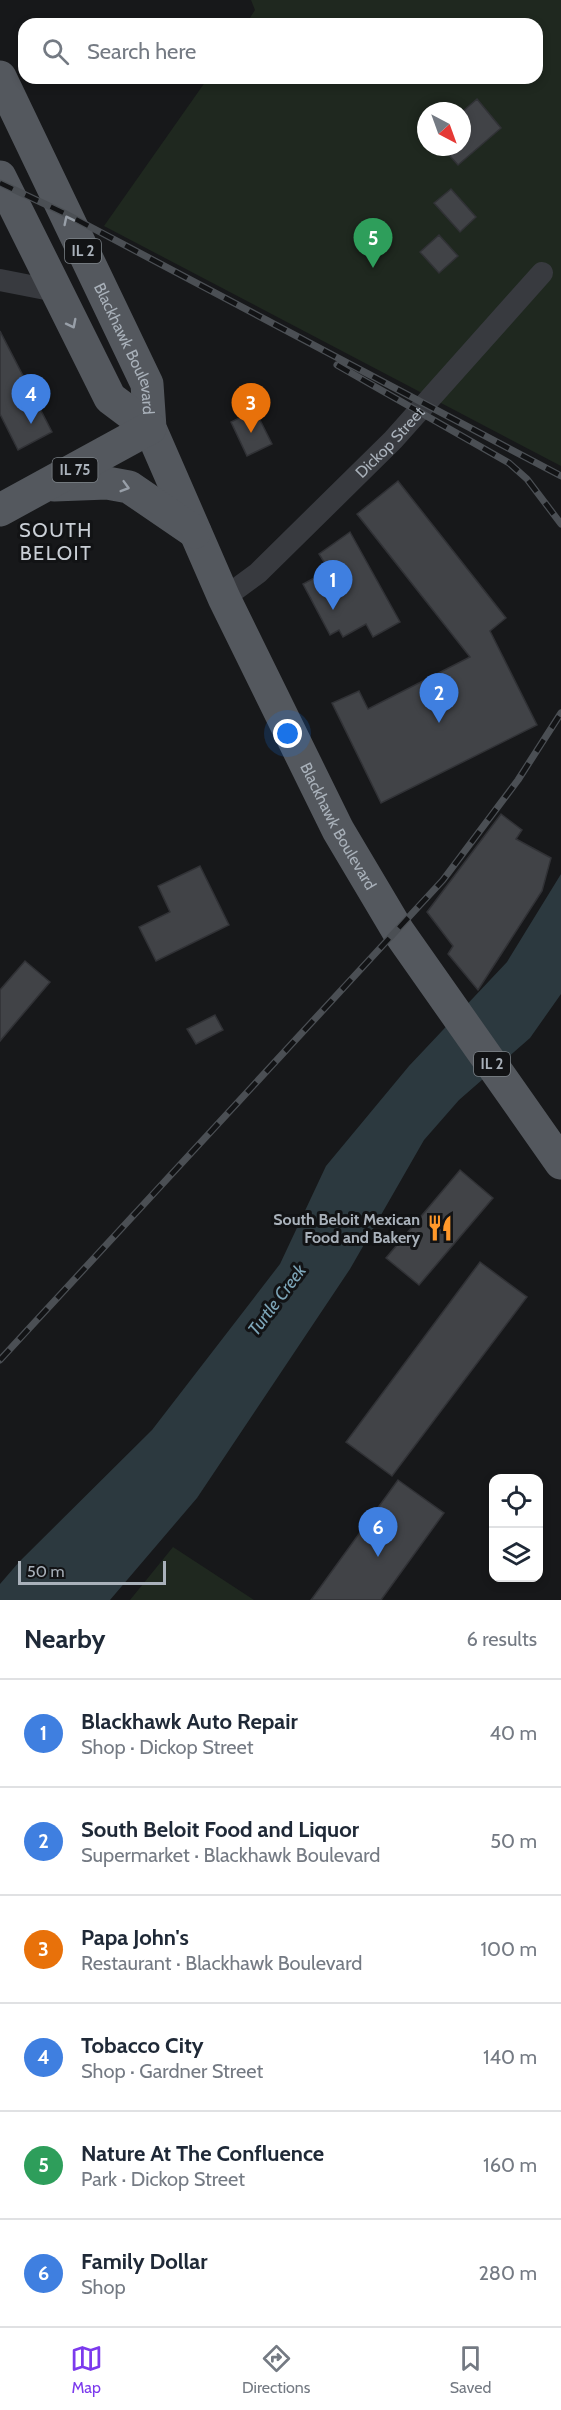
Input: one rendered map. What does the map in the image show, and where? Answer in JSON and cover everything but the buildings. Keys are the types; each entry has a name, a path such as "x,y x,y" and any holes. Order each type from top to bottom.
{"main road":[{"name":"Blackhawk Boulevard","path":"0,77 147,384 150,428 224,598 338,830 398,931 561,1163"},
{"name":"Blackhawk Boulevard","path":"0,177 110,398 150,428"},
{"name":"IL 75","path":"0,510 150,428"},
{"path":"46,486 107,483 129,487 195,532"}],"street":[{"name":"Dickop Street","path":"224,598 258,573 393,440 542,273"},
{"path":"0,280 56,291"}],"shaded area":[{"path":"251,0 561,0 561,466 104,226 204,84 543,84 543,18 250,18 255,10"},
{"path":"173,1547 254,1600 130,1600"}],"water":[{"name":"Turtle Creek","path":"561,874 561,994 530,1038 459,1100 424,1140 350,1269 197,1498 110,1600 0,1600 0,1584 19,1562 152,1430 280,1264 326,1166 409,1066 507,962"}],"railway":[{"path":"0,183 66,214 561,476"},
{"path":"337,365 509,463 527,479 561,524"},
{"path":"0,1360 443,880 518,780 561,713"}],"place":[{"name":"Nature At The Confluence","path":"373,268"},
{"name":"Tobacco City","path":"31,424"},
{"name":"Papa John's","path":"251,433"},
{"name":"Blackhawk Auto Repair","path":"333,610"},
{"name":"South Beloit Food and Liquor","path":"439,723"},
{"name":"South Beloit Mexican Food and Bakery","path":"440,1228"},
{"name":"Family Dollar","path":"378,1557"}],"district":[{"name":"SOUTH BELOIT","path":"56,542"}]}
